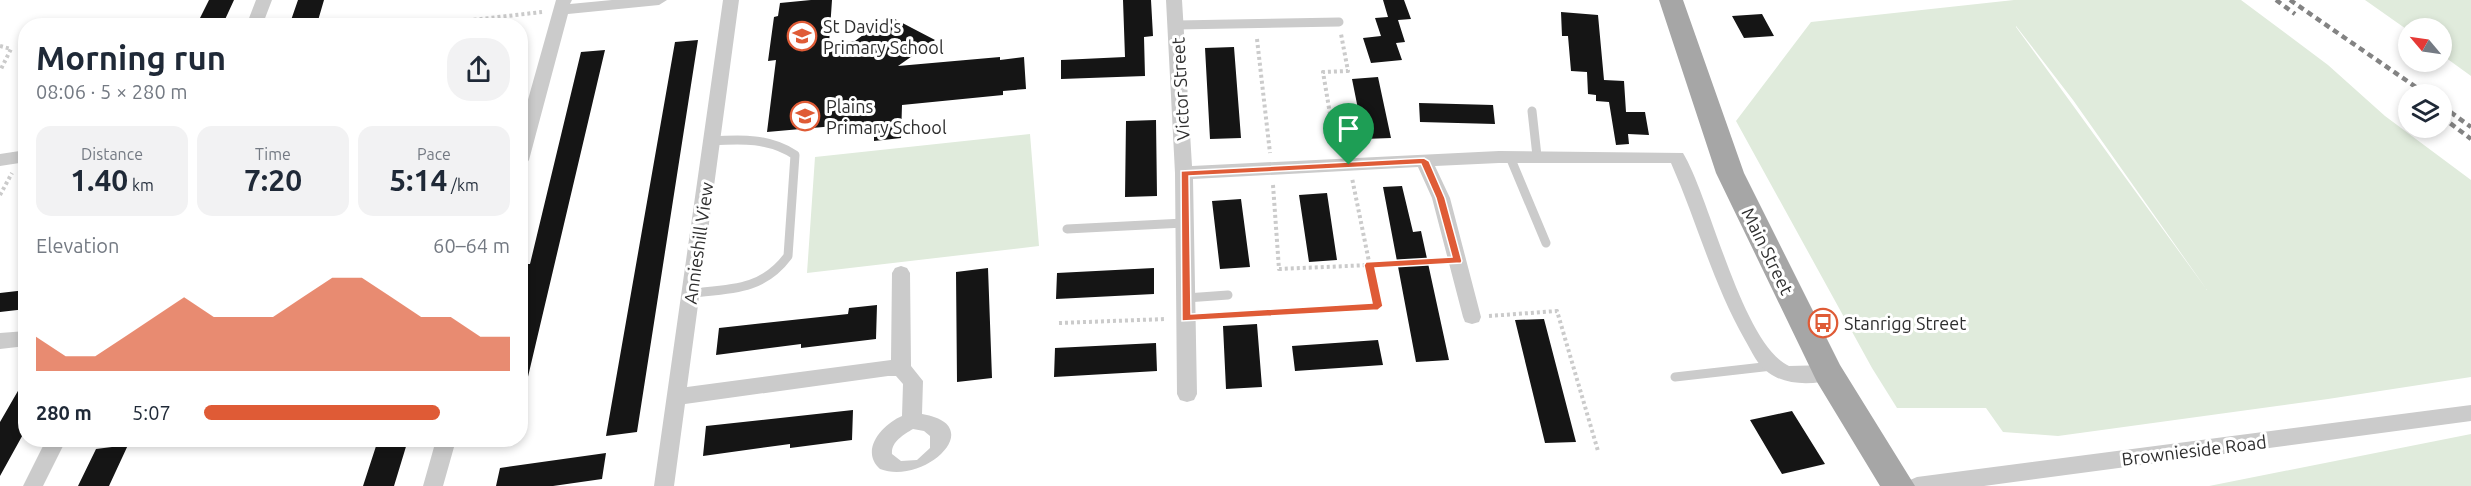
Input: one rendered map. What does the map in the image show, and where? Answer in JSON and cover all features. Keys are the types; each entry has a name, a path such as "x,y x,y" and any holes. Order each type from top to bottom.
{"main road":[{"name":"Main Street","path":"1671,0 1730,173 1828,373 1898,486"}],"street":[{"path":"257,18 264,0"},
{"path":"528,130 562,5 659,0"},
{"name":"Annieshill View","path":"664,486 731,0"},
{"name":"Victor Street","path":"1174,0 1184,173 1187,394"},
{"path":"1184,173 1537,156 1677,157 1693,189 1717,262 1740,315 1772,366 1794,377 1828,373"},
{"path":"0,160 18,157"},
{"path":"1424,161 1441,198 1472,317"},
{"path":"901,273 901,369"},
{"path":"0,341 18,339"},
{"path":"676,397 888,368 901,369 913,381 912,420"},
{"name":"Brownieside Road","path":"1917,486 2471,413"},
{"path":"33,486 52,447"},
{"path":"433,486 444,447"}],"lane":[{"path":"1177,25 1339,22"},
{"path":"1532,111 1537,156"},
{"path":"691,293 754,286 780,271 788,256 795,155 788,149 742,138 712,141"},
{"path":"1510,157 1546,243"},
{"path":"1066,229 1184,223"},
{"path":"1186,298 1228,295"},
{"path":"1675,377 1772,366"}],"path":[{"path":"474,18 562,5"},
{"path":"1059,323 1378,306 1347,149 1335,150 1323,72 1348,71 1339,22"},
{"path":"1255,23 1272,169 1279,269 1458,261"},
{"path":"0,46 11,49 0,71"},
{"path":"1472,317 1557,310 1598,451"}],"green space":[{"path":"2014,0 2241,0 2328,65 2398,126 2398,138 2415,138 2471,180 2471,377 2058,436 2003,432 1986,408 1897,408 1872,368 1736,121 1811,22","holes":["2016,26 2073,100 2207,290 2016,27"]},
{"path":"2365,0 2471,0 2471,76 2452,62 2452,18 2398,18 2398,23"},
{"path":"1030,134 1039,246 807,273 815,157"},
{"path":"2471,434 2471,486 2209,486"}],"building":[{"path":"209,0 234,0 226,18 200,18"},
{"path":"298,0 324,0 319,18 292,18"},
{"path":"832,0 829,44 855,41 889,16 935,40 898,66 1024,57 1026,89 1003,91 1003,95 902,105 901,138 874,141 874,133 856,135 857,124 767,132 776,60 768,61 774,17 778,16 780,3"},
{"path":"1123,0 1151,0 1153,36 1144,37 1145,76 1061,79 1061,60 1125,57"},
{"path":"1383,0 1404,0 1411,19 1398,20 1405,42 1396,43 1402,60 1371,63 1363,38 1381,36 1375,18 1388,17"},
{"path":"1561,12 1598,15 1604,80 1624,81 1626,112 1645,112 1649,135 1628,134 1629,144 1616,145 1609,102 1596,101 1596,95 1588,94 1587,72 1571,71 1568,36 1562,36"},
{"path":"1762,14 1774,36 1744,38 1732,16"},
{"path":"698,40 637,432 606,436 675,42"},
{"path":"1234,47 1241,138 1210,139 1205,48"},
{"path":"605,50 528,377 528,264 530,264 581,52"},
{"path":"1378,77 1391,138 1364,139 1352,79"},
{"path":"1419,103 1493,105 1495,124 1420,122"},
{"path":"1156,120 1157,196 1125,197 1126,121"},
{"path":"1402,186 1413,232 1421,231 1449,360 1416,362 1383,187"},
{"path":"1327,193 1337,260 1309,262 1299,195"},
{"path":"1241,199 1250,267 1220,269 1212,201"},
{"path":"988,268 992,378 957,382 956,272"},
{"path":"1154,268 1154,294 1056,299 1057,273"},
{"path":"18,291 18,310 0,312 0,293"},
{"path":"877,305 876,339 801,348 801,344 716,355 719,328 848,314 849,308"},
{"path":"1544,319 1576,442 1545,443 1515,320"},
{"path":"1257,324 1262,387 1226,389 1223,326"},
{"path":"1378,340 1383,365 1295,371 1292,346"},
{"path":"1156,343 1157,371 1054,377 1055,348"},
{"path":"18,391 18,443 0,476 0,422"},
{"path":"853,410 852,440 790,448 790,444 703,456 706,426"},
{"path":"1792,411 1825,464 1782,474 1750,420"},
{"path":"127,447 109,486 78,486 96,449"},
{"path":"376,447 406,447 394,486 363,486"},
{"path":"606,453 602,479 553,486 496,486 500,468"}],"railway":[{"path":"2276,0 2295,14"},
{"path":"2290,0 2412,84"},
{"path":"2452,113 2471,127"},
{"path":"2452,125 2471,139"}],"place":[{"name":"St David's Primary School","path":"802,36"},
{"name":"Plains Primary School","path":"805,116"},
{"name":"Stanrigg Street","path":"1823,323"}],"route":[{"path":"1424,161 1441,198 1458,261 1369,265 1378,306 1186,318 1184,173 1349,165 1424,161"}]}
